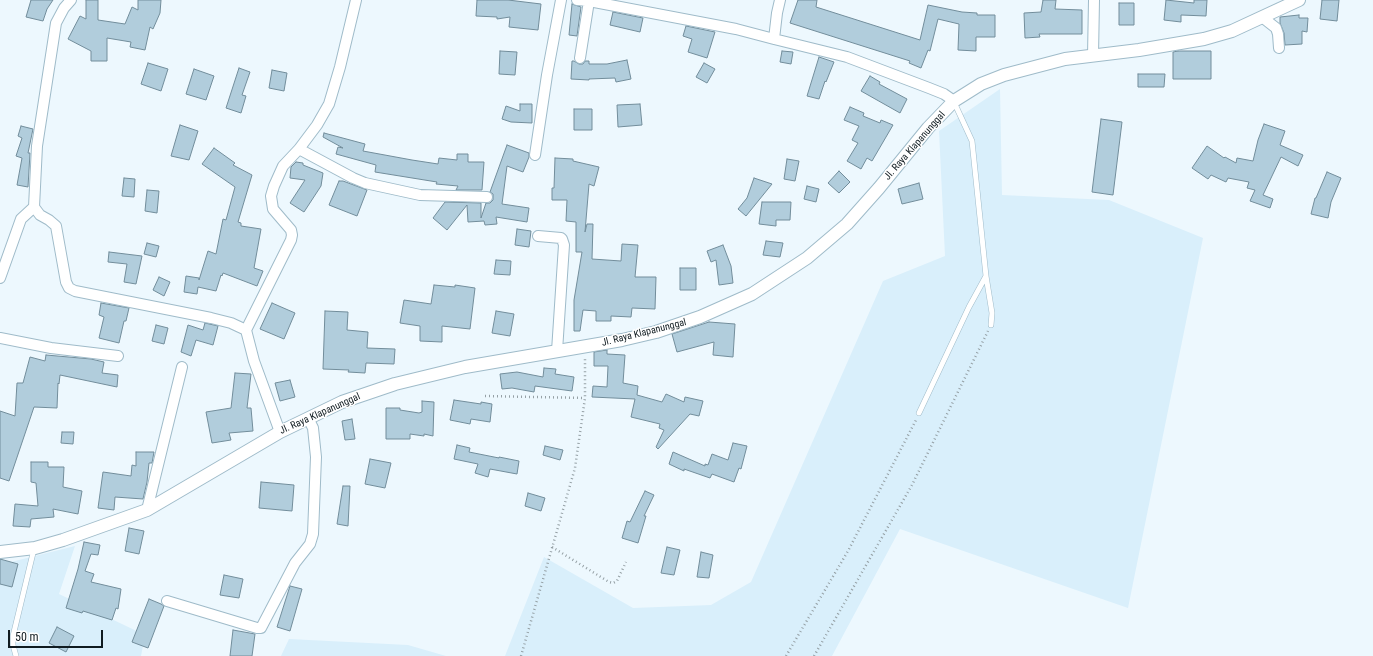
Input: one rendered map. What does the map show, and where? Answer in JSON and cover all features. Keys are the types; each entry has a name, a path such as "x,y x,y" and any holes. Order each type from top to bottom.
{"street":[{"path":"71,0 64,8 56,23 37,146 34,207 40,215 56,226 66,282 69,288 75,291 211,318 231,323 246,330"},
{"path":"280,432 254,361 246,330 291,240 292,235 291,230 273,209 271,196 283,166 299,149 317,125 329,104 340,67 356,0"},
{"path":"535,155 561,0"},
{"path":"577,0 736,29 847,57 944,94 954,101"},
{"path":"774,39 780,0"},
{"path":"1094,0 1094,56"},
{"name":"Jl. Raya Klapanunggal","path":"0,552 35,548 63,540 147,510 280,432 342,402 402,382 465,367 622,340 656,332 700,318 752,294 807,258 847,224 879,188 928,128 954,101 981,84 1004,75 1065,60 1204,39 1232,31 1299,0"},
{"path":"580,58 589,1"},
{"path":"1262,17 1276,28 1279,48"},
{"path":"299,149 365,183 420,195 487,197"},
{"path":"0,278 21,219 34,207"},
{"path":"538,236 560,238 562,239 564,245 557,351"},
{"path":"0,338 51,348 118,356"},
{"path":"147,510 182,367"},
{"path":"167,601 261,628 295,563 310,544 313,534 316,457 312,428 308,418"}],"lane":[{"path":"954,101 972,141 986,276 992,313 990,325"},
{"path":"919,413 969,308 986,276"},
{"path":"16,656 13,645 13,636 35,548"}],"path":[{"path":"814,656 912,485 990,325"},
{"path":"521,656 575,468 585,398 584,347"},
{"path":"485,396 585,398"},
{"path":"786,656 848,551 919,413"},
{"path":"552,547 613,583 617,582 626,562"}],"shaded area":[{"path":"1000,89 1002,195 1109,200 1203,238 1128,608 900,529 832,656 505,656 544,557 633,608 711,605 751,582 883,281 945,256 939,131"},
{"path":"75,546 59,594 145,635 141,656 0,656 0,583 7,563"},
{"path":"289,639 408,645 446,656 281,656"}],"building":[{"path":"31,0 53,0 47,9 43,21 26,17"},
{"path":"86,0 98,0 98,20 125,24 132,7 138,10 138,0 161,0 160,13 153,29 150,27 145,50 130,47 131,42 107,38 107,61 91,61 91,51 68,39 80,16 86,19"},
{"path":"477,0 508,0 541,4 538,30 509,27 510,17 497,19 497,17 476,16"},
{"path":"798,0 817,0 816,7 920,40 928,5 962,12 977,13 977,15 995,15 995,37 976,37 976,51 958,50 959,24 938,19 930,51 928,50 921,68 909,63 910,61 790,23"},
{"path":"1043,0 1056,0 1055,9 1082,10 1082,34 1039,34 1040,37 1025,38 1024,13 1041,12"},
{"path":"1166,0 1194,3 1194,0 1207,0 1206,16 1181,15 1181,22 1164,20"},
{"path":"1322,0 1339,0 1337,21 1320,19"},
{"path":"1119,3 1134,3 1134,25 1119,25"},
{"path":"572,4 581,7 577,36 569,35"},
{"path":"613,12 643,18 640,32 610,25"},
{"path":"1299,15 1299,18 1308,18 1307,32 1302,31 1302,44 1285,45 1280,17"},
{"path":"686,26 715,32 707,58 688,52 692,39 683,36"},
{"path":"500,51 517,52 515,75 499,74"},
{"path":"782,51 793,52 791,64 780,62"},
{"path":"1211,51 1211,79 1173,79 1173,52"},
{"path":"819,57 834,62 826,82 825,81 819,99 807,96"},
{"path":"627,60 631,79 616,82 615,78 589,80 571,79 572,61 579,64 589,61 589,64 607,64"},
{"path":"148,63 168,69 161,91 141,84"},
{"path":"704,63 715,69 707,83 696,77"},
{"path":"239,68 250,72 242,95 246,96 241,113 226,108"},
{"path":"194,69 214,76 206,100 186,94"},
{"path":"272,70 287,73 284,91 269,88"},
{"path":"1138,74 1165,74 1164,87 1138,87"},
{"path":"870,76 880,82 879,84 907,99 900,113 861,91"},
{"path":"520,104 532,104 532,123 511,122 502,119 506,106 520,111"},
{"path":"640,104 642,125 618,127 617,105"},
{"path":"850,107 864,113 863,116 880,123 881,120 893,125 872,161 867,158 861,169 847,161 858,143 852,140 859,126 844,120"},
{"path":"574,109 592,109 592,130 574,130"},
{"path":"1101,119 1122,122 1113,195 1092,192"},
{"path":"1264,124 1285,131 1280,145 1303,155 1298,166 1281,157 1263,195 1273,199 1270,208 1250,201 1255,190 1247,188 1249,182 1228,178 1226,182 1211,175 1208,179 1192,168 1207,146 1224,158 1225,157 1236,163 1237,158 1253,161"},
{"path":"180,125 198,131 189,160 171,156"},
{"path":"21,126 33,129 28,153 30,153 28,187 17,185 22,158 16,156 22,138 18,136"},
{"path":"324,133 365,144 363,151 438,164 439,158 457,160 457,154 468,154 468,162 484,162 482,190 456,190 458,186 436,184 437,182 375,172 376,165 336,154 338,147 343,148 323,137"},
{"path":"507,145 529,153 529,157 523,172 507,166 502,204 529,208 527,222 496,217 497,224 485,225 484,221 468,222 467,205 447,230 433,218 445,202 481,203 481,218 486,203 490,203 493,200 493,194 490,192"},
{"path":"214,148 235,163 233,165 252,175 238,222 241,223 241,226 261,229 254,268 263,271 257,286 223,273 216,291 198,287 197,294 184,292 186,276 199,278 199,280 208,251 216,254 223,219 226,220 235,187 202,164"},
{"path":"555,158 573,159 573,161 599,167 594,186 589,184 585,232 587,224 593,224 592,259 621,261 622,244 638,245 635,277 656,277 655,309 632,308 631,317 611,316 611,321 596,321 596,311 583,310 580,331 574,331 574,300 582,252 576,252 576,222 566,221 567,200 552,200"},
{"path":"787,159 799,161 795,181 784,179"},
{"path":"296,162 303,163 303,165 323,173 321,186 304,212 290,203 305,180 290,178 291,167"},
{"path":"839,171 850,182 839,193 828,183"},
{"path":"1327,172 1341,178 1331,202 1328,218 1311,214 1315,198"},
{"path":"124,178 135,179 134,197 122,196"},
{"path":"754,178 772,184 746,216 738,209 747,198"},
{"path":"339,181 343,181 367,190 357,216 329,205"},
{"path":"919,183 923,199 902,204 898,189"},
{"path":"807,186 819,189 816,202 804,199"},
{"path":"147,190 159,191 157,213 145,211"},
{"path":"762,202 791,202 790,220 776,220 776,226 759,224"},
{"path":"517,229 531,231 529,247 515,245"},
{"path":"766,241 783,243 780,257 763,255"},
{"path":"147,243 159,246 156,257 144,254"},
{"path":"723,245 731,266 733,283 719,285 716,260 711,262 707,251"},
{"path":"109,252 142,256 136,284 124,282 127,264 108,262"},
{"path":"496,260 511,261 510,275 494,274"},
{"path":"680,268 696,268 696,290 680,290"},
{"path":"159,277 170,282 164,296 153,290"},
{"path":"434,285 455,287 455,285 475,288 470,329 442,326 442,342 420,341 420,326 400,323 404,300 431,304"},
{"path":"101,303 129,308 126,321 124,321 119,343 99,338 104,317 99,315"},
{"path":"272,303 295,313 284,339 260,329"},
{"path":"325,311 348,312 347,330 368,332 367,348 395,349 394,364 366,363 365,373 348,372 349,370 323,369"},
{"path":"496,311 514,314 510,336 492,333"},
{"path":"709,322 735,324 733,357 713,355 714,342 677,352 672,334"},
{"path":"205,323 218,326 213,345 196,340 191,356 181,352 188,325 203,330"},
{"path":"156,325 168,328 164,344 152,341"},
{"path":"607,350 607,354 625,355 623,383 638,386 637,395 662,402 666,394 684,402 685,397 703,401 699,416 690,414 658,449 656,447 664,430 659,428 660,424 631,417 635,399 592,397 593,386 607,387 608,366 594,366 594,352"},
{"path":"46,355 91,359 104,362 102,373 118,375 117,387 60,375 59,384 58,383 57,408 34,407 9,481 0,478 0,411 15,416 17,383 23,383 30,357 45,361"},
{"path":"544,368 556,369 555,374 574,377 572,391 535,386 534,392 512,388 502,389 500,374 517,372 543,377"},
{"path":"235,373 251,374 247,408 251,408 253,431 229,433 231,440 212,443 206,412 231,408"},
{"path":"290,380 295,397 280,401 275,383"},
{"path":"454,400 492,404 490,422 471,419 470,424 450,420"},
{"path":"422,401 434,402 433,436 424,434 424,436 410,434 410,439 386,439 386,408 400,408 400,410 419,413 422,412"},
{"path":"352,419 355,439 345,440 342,421"},
{"path":"62,432 74,432 73,444 61,443"},
{"path":"733,443 747,446 741,469 739,468 734,482 712,474 710,478 684,469 684,471 669,464 673,452 705,466 705,464 708,465 712,454 728,460"},
{"path":"457,445 470,448 469,452 519,461 517,474 490,469 488,477 475,473 478,464 454,459"},
{"path":"545,446 563,450 560,460 543,455"},
{"path":"136,452 154,452 152,463 149,463 143,499 115,497 114,510 98,508 103,472 131,476 132,465 136,466"},
{"path":"370,459 391,463 385,488 365,484"},
{"path":"31,462 48,462 48,467 64,467 63,487 82,491 78,514 53,509 54,517 31,519 30,527 13,526 15,504 38,506 36,483 31,482"},
{"path":"261,482 294,485 292,511 259,508"},
{"path":"343,486 350,486 348,526 337,524"},
{"path":"645,491 654,495 644,516 646,516 638,543 622,538 627,521 630,522"},
{"path":"528,493 545,498 541,511 525,506"},
{"path":"129,528 144,531 139,554 125,551"},
{"path":"84,542 100,545 98,555 91,554 85,571 94,574 91,582 121,589 118,609 116,608 112,620 83,611 82,613 66,608 78,569"},
{"path":"667,547 680,550 674,575 661,573"},
{"path":"701,552 713,555 709,578 697,577"},
{"path":"0,559 18,564 12,587 0,584"},
{"path":"224,575 243,579 239,598 220,595"},
{"path":"290,586 302,589 290,631 277,627"},
{"path":"149,599 164,606 148,648 132,642"},
{"path":"57,627 74,636 66,652 49,643"},
{"path":"233,630 255,634 252,656 230,656"}]}
